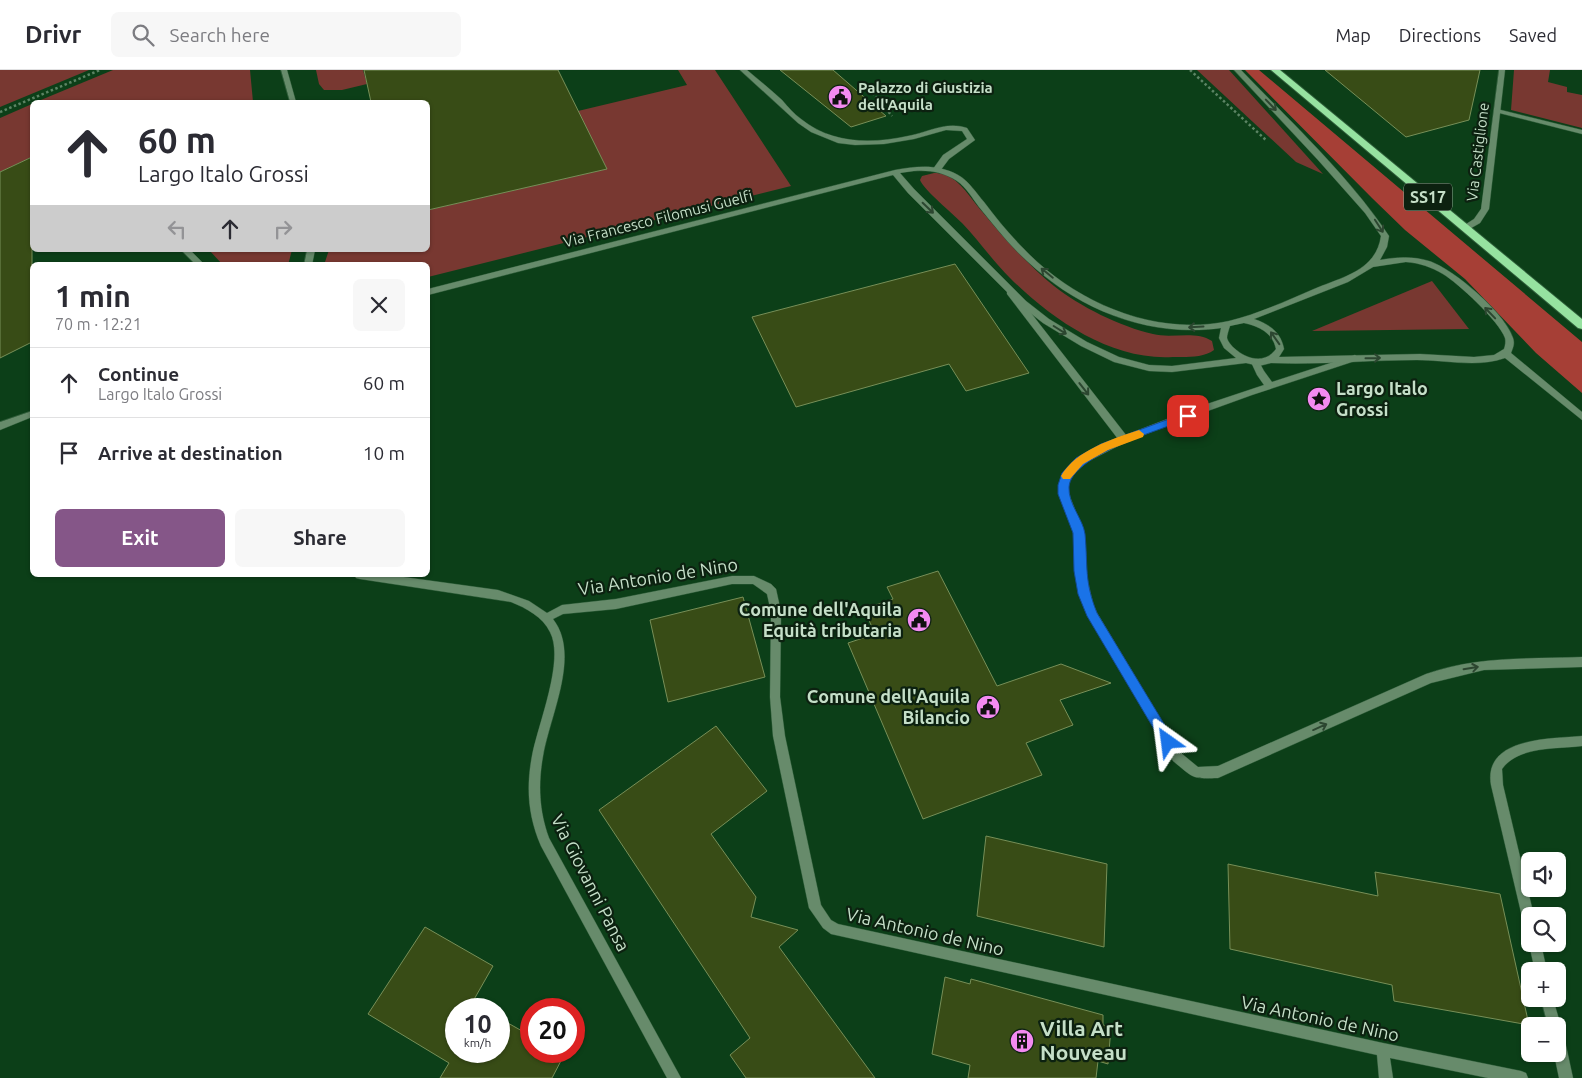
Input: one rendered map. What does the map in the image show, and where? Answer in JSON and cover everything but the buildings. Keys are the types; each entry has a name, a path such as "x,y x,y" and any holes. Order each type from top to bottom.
{"main road":[{"name":"SS17","path":"1275,70 1582,325"}],"street":[{"path":"284,70 293,100"},
{"path":"743,70 772,94 800,122 819,134 851,144 870,145 893,142 951,126 965,130 971,140 946,157 937,169"},
{"name":"Via Francesco Filomusi Guelfi","path":"430,291 914,168 937,169 950,172 962,181 1029,259 1084,299 1126,318 1158,325 1185,327 1226,324 1244,320 1346,280 1371,265 1381,254 1385,236 1379,225 1302,137 1237,70"},
{"name":"Via Castiglione","path":"1466,228 1478,222 1485,209 1502,70"},
{"path":"1497,111 1582,132"},
{"path":"895,172 910,191 978,256 1023,303 1046,321 1084,344 1131,365 1172,369 1272,360 1419,357 1481,360 1506,354"},
{"path":"187,252 198,262"},
{"path":"1371,265 1398,260 1417,261 1439,268 1450,275 1495,318 1508,336 1510,344 1506,354"},
{"path":"1001,281 1124,440"},
{"path":"1244,320 1262,326 1276,336 1280,343 1280,349 1272,360"},
{"path":"1226,324 1223,338 1225,345 1230,351 1251,361 1271,387"},
{"path":"1506,354 1582,417"},
{"path":"1356,358 1105,447 1080,461 1068,473 1064,485 1064,494 1079,533 1080,571 1084,594 1092,616 1178,757 1196,774 1218,772 1430,678 1484,665 1582,662"},
{"path":"0,426 30,416"},
{"name":"Via Giovanni Pansa","path":"373,577 511,598 525,604 546,618 553,626 558,637 560,651 558,676 537,760 534,805 539,830 674,1078"},
{"name":"Via Antonio de Nino","path":"546,618 562,610 616,604 732,580 754,580 772,592 776,606 775,697 779,736 814,908 820,917 835,930 1384,1050 1521,1078"},
{"path":"1526,907 1497,785 1495,768 1499,762 1511,753 1532,747 1582,741"},
{"path":"1384,1050 1386,1078"},
{"path":"1563,1062 1566,1078"}],"path":[{"path":"0,112 100,70"},
{"path":"866,85 892,115"}],"shaded area":[{"path":"0,70 89,70 0,107"},
{"path":"113,70 250,70 253,100 41,100"},
{"path":"316,70 363,70 367,84 342,90 324,90 319,84"},
{"path":"678,70 715,70 791,186 430,276 430,262 325,262 328,252 430,252 430,210 606,169 578,111 687,85"},
{"path":"1197,70 1229,70 1323,174 1296,162"},
{"path":"1245,70 1259,70 1582,342 1582,393 1536,353 1465,279 1405,230"},
{"path":"1514,70 1550,70 1548,82 1567,87 1567,92 1582,95 1582,128 1511,110"},
{"path":"30,105 30,158 0,172 0,118"},
{"path":"934,173 946,175 957,182 1026,261 1064,294 1101,315 1141,331 1160,335 1191,335 1205,338 1212,341 1214,350 1210,353 1195,356 1150,356 1106,345 1064,323 1010,278 962,223 922,184 920,180 922,176"},
{"path":"211,252 291,252 289,262 220,262"},
{"path":"1432,281 1469,329 1312,331"}],"slow traffic":[{"path":"1067,476 1080,461 1105,447 1139,434"}],"place":[{"name":"Palazzo di Giustizia dell'Aquila","path":"840,97"},
{"name":"Largo Italo Grossi","path":"1319,399"},
{"name":"Comune dell'Aquila Equità tributaria","path":"919,620"},
{"name":"Comune dell'Aquila Bilancio","path":"988,707"},
{"name":"Villa Art Nouveau","path":"1022,1041"}],"route":[{"path":"1168,742 1092,616 1084,594 1080,571 1079,533 1064,494 1064,485 1068,473 1080,461 1105,447 1188,416"}]}
